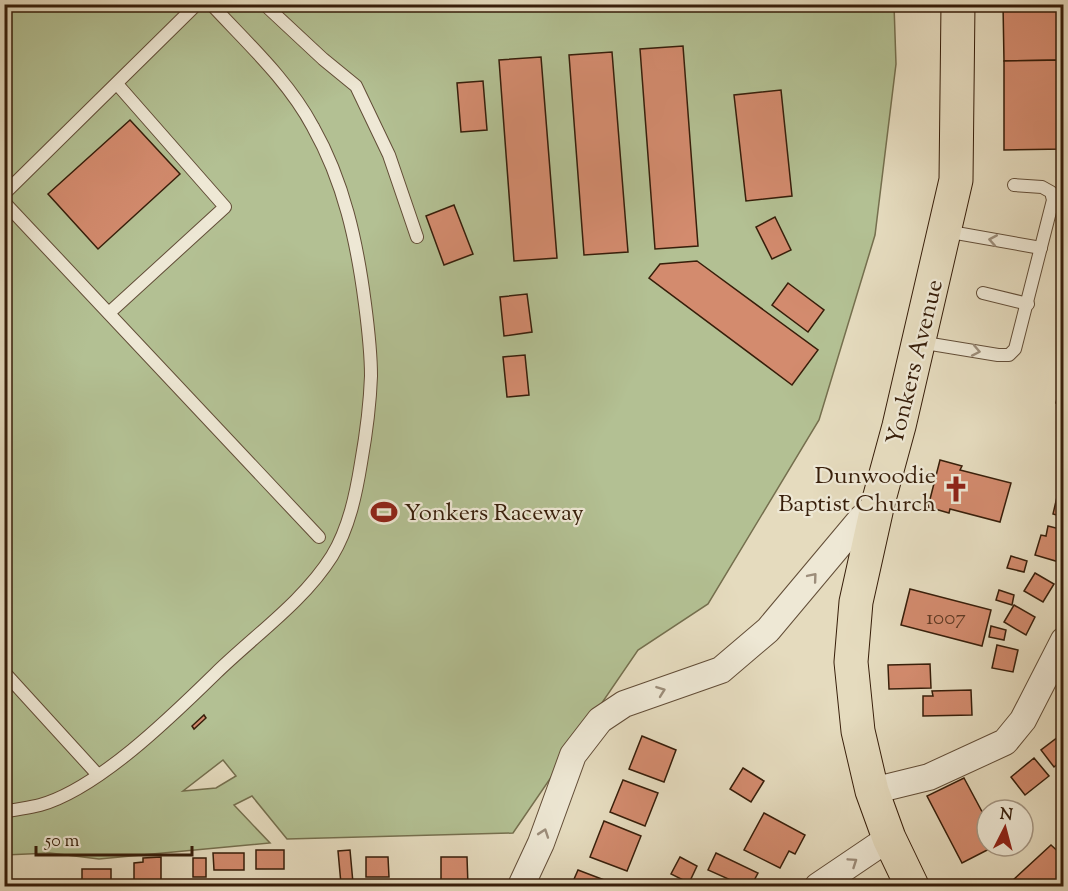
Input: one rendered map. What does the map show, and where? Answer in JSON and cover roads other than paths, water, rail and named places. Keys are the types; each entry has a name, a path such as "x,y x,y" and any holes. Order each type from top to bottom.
{"main road":[{"name":"Yonkers Avenue","path":"912,886 889,838 872,791 858,731 851,662 856,602 956,180 958,4"}],"street":[{"path":"521,886 541,843 573,754 600,720 624,704 721,670 768,630 861,519 878,503"},
{"path":"872,791 929,777 1005,741 1023,720 1064,640"},
{"path":"818,886 889,838"}],"lane":[{"path":"4,194 197,4"},
{"path":"4,812 42,804 98,775 174,715 241,648 308,588 332,555 347,523 358,482 365,441 371,375 368,327 349,214 336,174 314,127 288,88 211,4"},
{"path":"264,4 323,60 356,86 389,155 417,237"},
{"path":"109,313 225,207 117,84"},
{"path":"918,342 998,355 1009,355 1016,349 1053,200 1051,192 1042,187 1014,185"},
{"path":"4,202 318,537"},
{"path":"945,231 1041,248"},
{"path":"982,293 1028,304"},
{"path":"4,672 98,775"}],"place":[{"name":"Dunwoodie Baptist Church","path":"956,489"},
{"name":"Yonkers Raceway","path":"384,512"}]}
